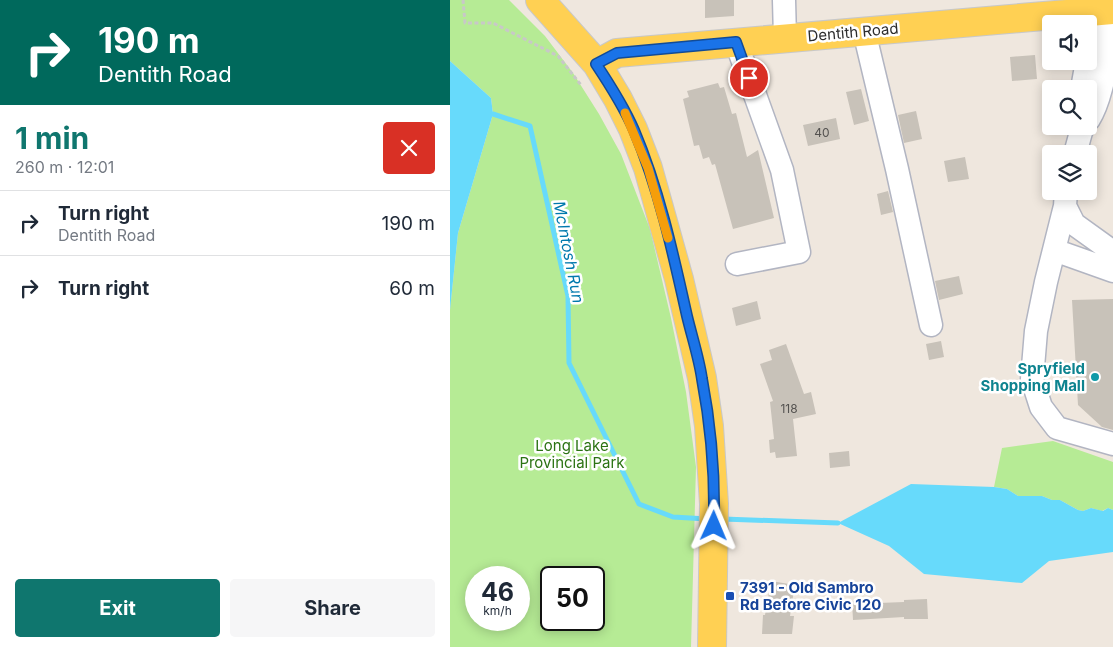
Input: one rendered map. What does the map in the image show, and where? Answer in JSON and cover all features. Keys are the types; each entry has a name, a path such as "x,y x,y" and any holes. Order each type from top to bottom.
{"main road":[{"path":"540,0 581,44 589,75 618,99 633,129 648,168 668,237 702,378 709,426 714,515 712,647"},
{"name":"Dentith Road","path":"589,75 617,53 864,31 1107,17"}],"street":[{"path":"784,0 786,38"},
{"path":"1097,36 1107,17"},
{"path":"1099,91 1107,17"},
{"path":"864,31 897,169 931,325"},
{"path":"736,42 782,170 799,252 737,264"},
{"path":"1091,70 1099,91"},
{"path":"1066,200 1036,331 1032,379 1041,407 1057,428 1113,444"},
{"path":"1066,200 1074,224 1113,252"},
{"path":"1054,250 1073,246 1113,261"},
{"path":"1054,250 1113,270"}],"path":[{"path":"463,0 465,23 493,23 558,56 589,75"}],"green space":[{"name":"Long Lake Provincial Park","path":"450,0 509,0 545,36 573,73 621,154 650,229 686,392 696,467 691,647 450,647 450,310 458,233 493,114 491,98 450,61"},
{"path":"1053,441 1113,462 1113,510 1108,508 1102,511 1091,508 1083,511 1060,500 1052,500 1042,496 1018,496 1007,489 994,487 1002,448"}],"water":[{"path":"450,61 491,98 493,114 458,233 450,310"},
{"path":"911,484 994,487 1007,489 1018,496 1042,496 1052,500 1060,500 1083,511 1091,508 1103,511 1108,508 1113,510 1113,552 1049,561 1022,583 924,574 889,546 838,523"}],"building":[{"path":"705,0 734,0 734,16 705,18"},
{"path":"1035,55 1037,79 1012,81 1010,57"},
{"path":"718,83 720,88 724,87 732,114 736,113 747,157 758,150 774,218 733,229 715,164 712,165 709,157 703,159 699,145 694,146 683,99 689,97 687,91"},
{"path":"861,89 869,121 854,125 846,92"},
{"path":"916,111 922,139 904,143 898,115"},
{"path":"836,118 840,139 808,146 803,125"},
{"path":"965,157 969,179 948,182 944,161"},
{"path":"888,191 893,212 881,215 877,194"},
{"path":"959,276 963,294 939,300 935,281"},
{"name":"Spryfield Shopping Mall","path":"1113,299 1113,430 1102,427 1078,405 1072,300"},
{"path":"757,301 761,319 736,326 732,308"},
{"path":"941,341 944,357 929,360 926,344"},
{"path":"786,344 804,394 811,392 816,414 793,419 797,456 776,458 775,452 770,453 769,440 774,439 770,402 773,401 760,364 772,360 769,350"},
{"path":"849,451 850,466 830,468 829,453"},
{"path":"771,581 789,584 788,589 794,590 790,616 794,616 792,634 762,634 763,615 765,615"},
{"path":"927,599 928,619 904,619 904,617 853,620 852,601 879,600 879,603"}],"waterway":[{"name":"McIntosh Run","path":"493,114 530,126 568,296 569,363 639,504 673,517 707,519"},
{"name":"McIntosh Run","path":"723,519 838,523"}],"slow traffic":[{"path":"625,113 648,168 668,238"}],"place":[{"name":"Spryfield Shopping Mall","path":"1095,377"},
{"name":"7391 - Old Sambro Rd Before Civic 120","path":"730,596"}],"route":[{"path":"714,526 709,426 702,378 666,229 648,168 633,129 618,99 596,64 617,53 736,42 749,78"}]}
